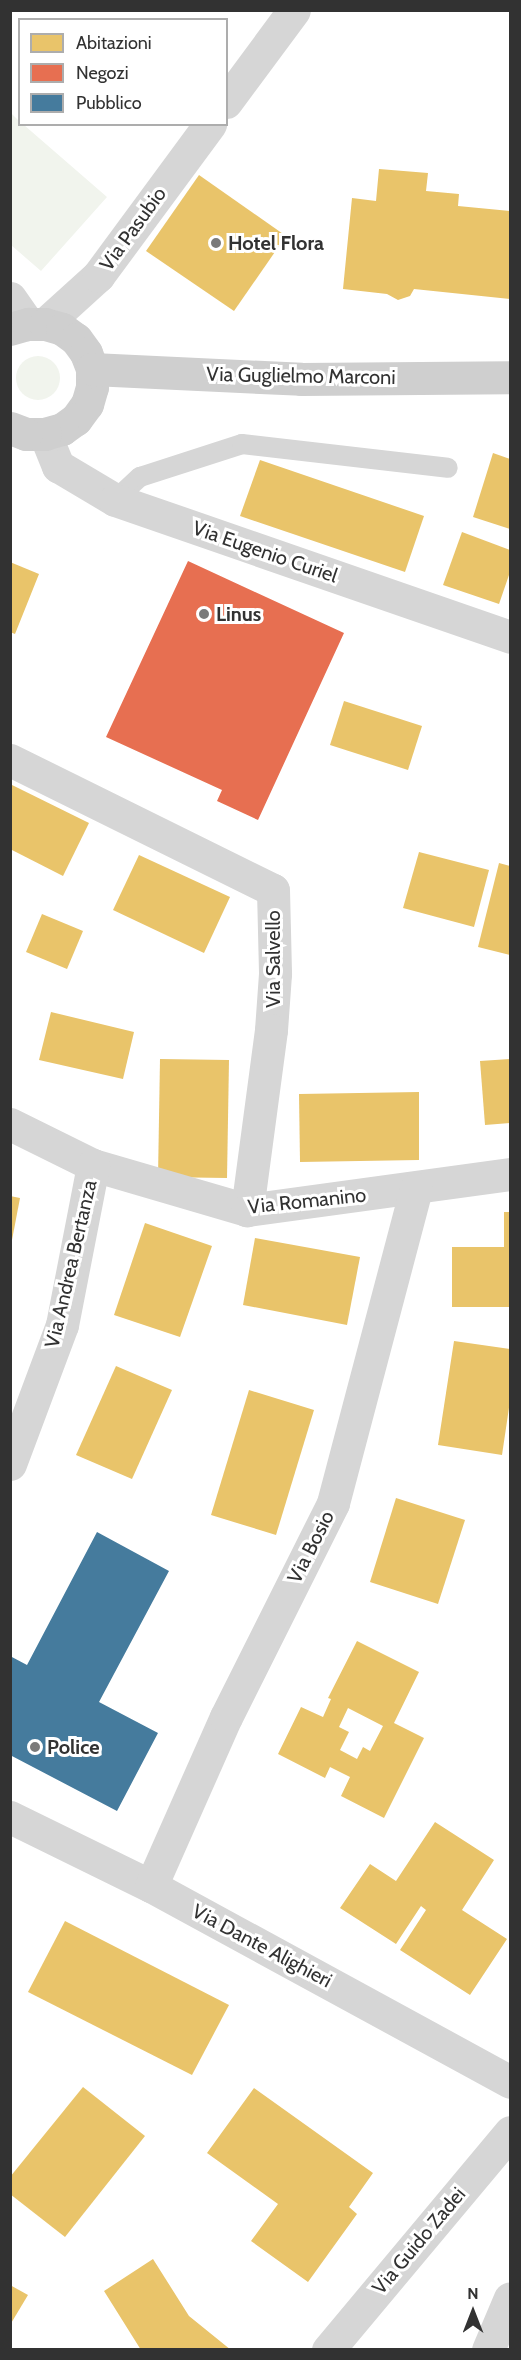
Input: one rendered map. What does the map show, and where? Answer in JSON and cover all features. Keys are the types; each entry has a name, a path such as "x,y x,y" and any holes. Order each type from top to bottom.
{"main road":[{"path":"10,428 26,434 45,434 62,429 76,419 87,404 92,387 92,369 86,353 76,339 62,329 24,319"},
{"name":"Via Guglielmo Marconi","path":"92,369 301,379 510,377"}],"street":[{"path":"228,99 294,10"},
{"name":"Via Pasubio","path":"24,319 98,276 209,126"},
{"name":"Via Eugenio Curiel","path":"45,434 58,466 115,500 510,637"},
{"name":"Via Salvello","path":"10,760 273,891 272,1030 247,1210"},
{"name":"Via Romanino","path":"10,1124 93,1165 247,1210 416,1189 510,1174"},
{"name":"Via Andrea Bertanza","path":"10,1464 62,1324 93,1165"},
{"name":"Via Bosio","path":"151,1886 226,1717 333,1503 416,1189"},
{"name":"Via Dante Alighieri","path":"10,1817 151,1886 510,2082"},
{"name":"Via Guido Zadei","path":"328,2349 510,2132"},
{"path":"488,2349 510,2298"}],"lane":[{"path":"115,500 140,477 242,444 448,468"}],"shaded area":[{"path":"11,113 18,120 18,126 25,126 107,197 41,271 11,245"},
{"path":"38,356 54,362 60,378 54,394 38,400 22,394 16,378 22,362"}],"building: Abitazioni":[{"path":"379,169 428,173 426,191 459,194 458,206 510,211 510,299 414,289 410,296 398,300 387,294 343,289 352,198 376,201"},
{"name":"Hotel Flora","path":"199,175 286,236 234,311 146,251"},
{"path":"493,453 510,459 510,529 473,517"},
{"path":"260,460 424,516 405,572 240,516"},
{"path":"462,532 510,550 510,572 499,604 443,585"},
{"path":"10,562 39,574 15,634 10,632"},
{"path":"344,701 422,726 408,770 330,745"},
{"path":"10,784 89,823 63,876 10,849"},
{"path":"419,852 489,870 474,927 403,908"},
{"path":"139,855 230,897 204,953 113,910"},
{"path":"499,863 510,866 510,955 478,947"},
{"path":"42,914 83,931 67,969 26,952"},
{"path":"51,1012 134,1032 123,1079 39,1060"},
{"path":"160,1059 229,1060 227,1178 158,1177"},
{"path":"510,1059 510,1123 485,1125 480,1061"},
{"path":"419,1092 419,1160 300,1162 299,1094"},
{"path":"10,1196 20,1198 12,1240 10,1240"},
{"path":"504,1212 510,1212 510,1307 452,1307 452,1247 504,1247"},
{"path":"145,1223 212,1246 180,1337 114,1315"},
{"path":"255,1238 360,1257 347,1325 243,1305"},
{"path":"454,1341 510,1349 510,1401 502,1455 438,1445"},
{"path":"116,1366 172,1390 132,1479 76,1455"},
{"path":"249,1390 314,1410 276,1535 211,1515"},
{"path":"396,1498 465,1520 438,1604 370,1582"},
{"path":"357,1641 419,1672 394,1723 424,1738 384,1818 341,1796 350,1777 330,1767 325,1778 278,1754 301,1707 323,1717 331,1699 328,1698","holes":["348,1708 383,1726 370,1751 363,1747 357,1759 340,1750 349,1732 339,1727"]},
{"path":"435,1822 494,1860 462,1910 507,1939 470,1995 400,1950 426,1910 421,1906 396,1944 340,1908 370,1864 396,1881"},
{"path":"65,1921 229,2005 192,2075 28,1992"},
{"path":"83,2087 145,2136 65,2237 10,2194 10,2177"},
{"path":"254,2088 373,2173 349,2207 357,2214 308,2282 251,2241 278,2204 207,2153"},
{"path":"153,2259 189,2316 231,2350 141,2350 104,2291"},
{"path":"10,2285 28,2295 10,2325"}],"building: Negozi":[{"path":"188,561 344,633 258,820 217,801 222,790 106,737"}],"building: Pubblico":[{"path":"97,1532 169,1571 99,1702 158,1733 117,1811 10,1755 10,1656 27,1665"}],"place":[{"name":"Hotel Flora","path":"216,243"},
{"name":"Linus","path":"204,614"},
{"name":"Police","path":"35,1747"}]}
